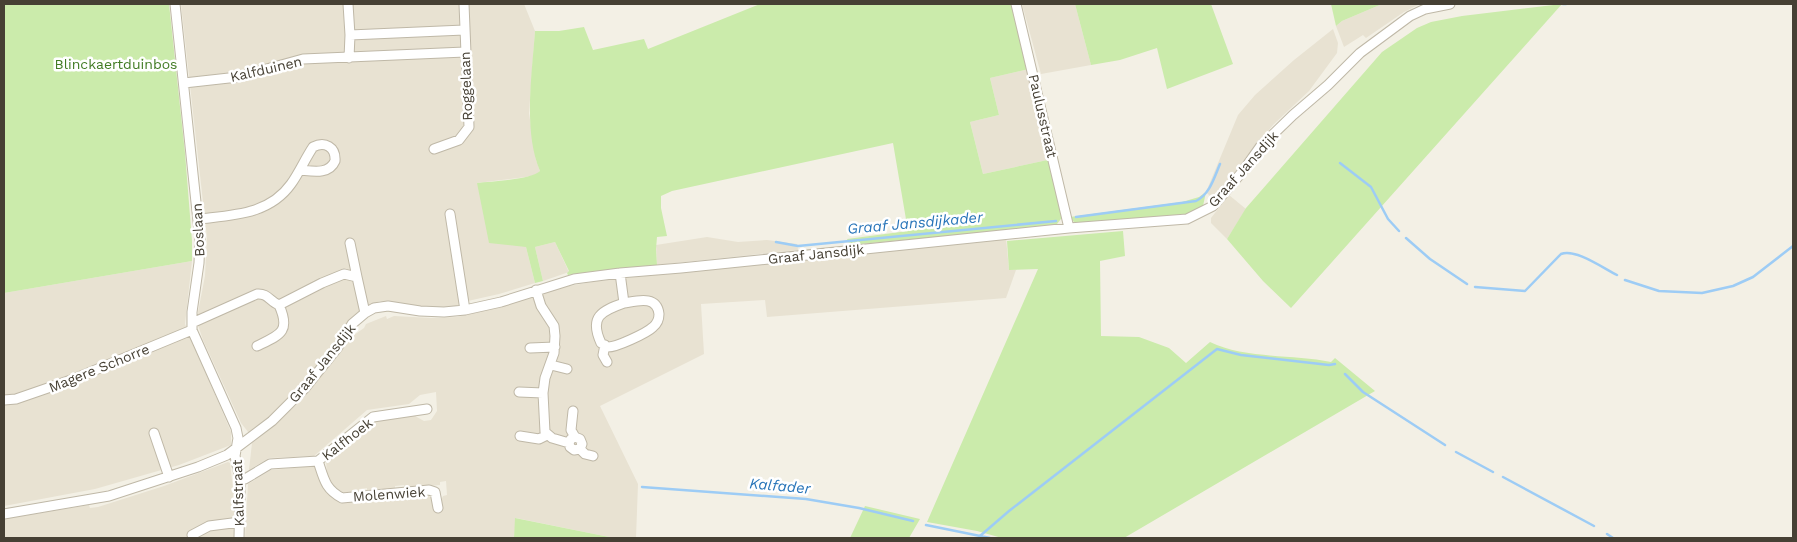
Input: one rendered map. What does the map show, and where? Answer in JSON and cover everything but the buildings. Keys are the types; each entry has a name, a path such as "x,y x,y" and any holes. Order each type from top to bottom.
{"street":[{"name":"Boslaan","path":"175,4 199,219 199,263 192,327"},
{"path":"348,4 349,58"},
{"name":"Roggelaan","path":"434,149 459,140 469,127 464,4"},
{"name":"Paulusstraat","path":"1016,4 1069,228"},
{"name":"Graaf Jansdijk","path":"4,514 103,498 218,459 238,448 272,421 305,388 338,347 352,324 374,308 388,306 420,311 444,312 464,310 501,302 574,279 620,273 1069,228 1187,219 1213,206 1260,148 1360,53 1410,16 1425,9 1450,4"},
{"path":"350,35 464,30"},
{"name":"Kalfduinen","path":"184,83 238,77 303,59 465,52"},
{"path":"199,219 240,214 268,206 283,194 300,170"},
{"path":"450,214 464,310"},
{"path":"350,243 365,313"},
{"path":"620,273 624,303"},
{"path":"257,346 276,337 283,329 284,317 279,305 344,274 357,276"},
{"path":"536,290 542,306 554,326 555,347 545,378 543,393 544,427 547,435 552,438 580,439 582,442 580,449 586,454 593,456"},
{"name":"Magere Schorre","path":"4,400 16,399 71,380 192,327 256,294 266,295 279,305"},
{"path":"645,299 652,301 656,304 658,310 658,322 652,329 615,346 600,343 595,327 597,319 602,313 624,303 645,299"},
{"path":"192,327 236,428 238,448"},
{"path":"605,345 603,355 607,362"},
{"path":"530,348 555,347"},
{"path":"551,364 567,369"},
{"path":"519,392 543,393"},
{"name":"Kalfhoek","path":"240,479 245,479 270,464 318,462 373,417 427,409"},
{"path":"572,440 573,411"},
{"path":"154,433 169,477"},
{"path":"520,436 539,439 547,435"},
{"name":"Kalfstraat","path":"238,448 235,456 240,479 239,538"},
{"name":"Molenwiek","path":"318,462 326,484 333,493 342,498 429,490 435,492 438,498 438,508"},
{"path":"192,534 209,526 240,522"}],"shaded area":[{"path":"181,4 524,4 535,31 529,113 536,160 540,171 536,175 526,177 477,183 526,247 535,283 459,303 459,306 417,306 380,301 366,306 357,313 300,388 275,413 249,433 241,423 198,325 198,312 205,276 207,238"},
{"path":"1022,4 1075,4 1091,65 1041,74"},
{"path":"1382,4 1420,4 1404,12 1366,38 1363,35 1344,47 1336,26 1342,21"},
{"path":"1333,29 1338,43 1337,53 1309,91 1273,125 1213,199 1206,192 1238,115 1255,95 1294,60"},
{"path":"1029,69 1052,159 983,174 970,122 999,115 990,78"},
{"path":"1229,195 1246,209 1227,239 1211,223 1211,218"},
{"path":"707,237 738,242 767,240 797,244 798,250 657,265 656,245"},
{"path":"1006,238 1009,270 1016,270 1006,298 767,317 765,300 701,304 704,354 600,406 638,484 636,538 614,538 516,518 514,538 245,538 248,484 271,470 315,466 331,494 423,494 431,497 442,508 442,498 447,495 446,481 440,482 440,485 405,488 404,485 395,486 395,489 367,491 367,488 359,489 359,492 343,493 330,483 327,475 326,460 372,420 415,416 424,421 431,420 437,411 436,392 420,395 409,404 367,410 314,456 269,458 249,470 252,443 301,401 354,335 364,328 366,324 386,316 387,319 394,316 457,317 510,304 563,287 598,281"},
{"path":"555,242 569,272 543,281 535,247"},
{"path":"192,261 185,324 231,432 231,445 179,465 95,489 4,506 4,293"},
{"path":"228,462 230,463 236,514 234,538 4,538 4,519 89,505 90,508 98,507 164,486"}],"green space":[{"name":"Blinckaertduinbos","path":"4,4 169,4 185,153 192,261 4,293"},
{"path":"760,4 1012,4 1029,69 990,78 999,115 970,122 983,174 1052,159 1064,215 1057,224 1051,227 975,233 974,235 948,238 946,236 850,245 847,239 908,231 893,143 672,191 661,196 661,208 667,236 657,237 657,265 568,275 569,271 555,242 535,247 543,281 535,283 526,247 489,243 477,183 520,178 540,171 535,155 530,120 535,31 559,31 584,27 593,50 644,39 648,49"},
{"path":"1075,4 1211,4 1233,64 1167,89 1157,48 1120,60 1091,65"},
{"path":"1331,4 1382,4 1342,21 1336,26"},
{"path":"1562,4 1291,308 1263,281 1227,239 1246,208 1382,52 1417,28 1431,22 1462,16"},
{"path":"1206,192 1203,206 1185,215 1081,225 1074,222 1070,217 1182,202 1199,197"},
{"path":"1123,231 1125,256 1100,261 1101,336 1139,337 1169,348 1186,363 1210,342 1253,354 1331,362 1335,358 1375,391 1124,538 1002,538 977,531 927,522 1038,269 1009,270 1007,241"},
{"path":"865,506 920,519 909,538 850,538"},
{"path":"515,518 614,538 514,538"}],"waterway":[{"path":"1340,163 1371,187 1388,219 1399,231"},
{"name":"Graaf Jansdijkader","path":"1076,217 1196,201 1208,190 1220,164"},
{"name":"Graaf Jansdijkader","path":"776,242 798,246 1056,221"},
{"path":"1406,238 1430,259 1467,284"},
{"path":"1625,280 1659,291 1702,293 1733,286 1753,277 1793,246"},
{"path":"1475,287 1525,291 1561,254 1567,253 1581,256 1617,275"},
{"path":"980,536 1009,511 1217,349 1241,355 1329,365 1335,364"},
{"path":"1345,374 1363,392 1445,445"},
{"path":"1456,452 1493,472"},
{"path":"1503,477 1594,526"},
{"name":"Kalfader","path":"642,487 806,499 859,508 913,521"},
{"name":"Kalfader","path":"926,525 990,538"},
{"path":"1607,534 1613,538"}]}
